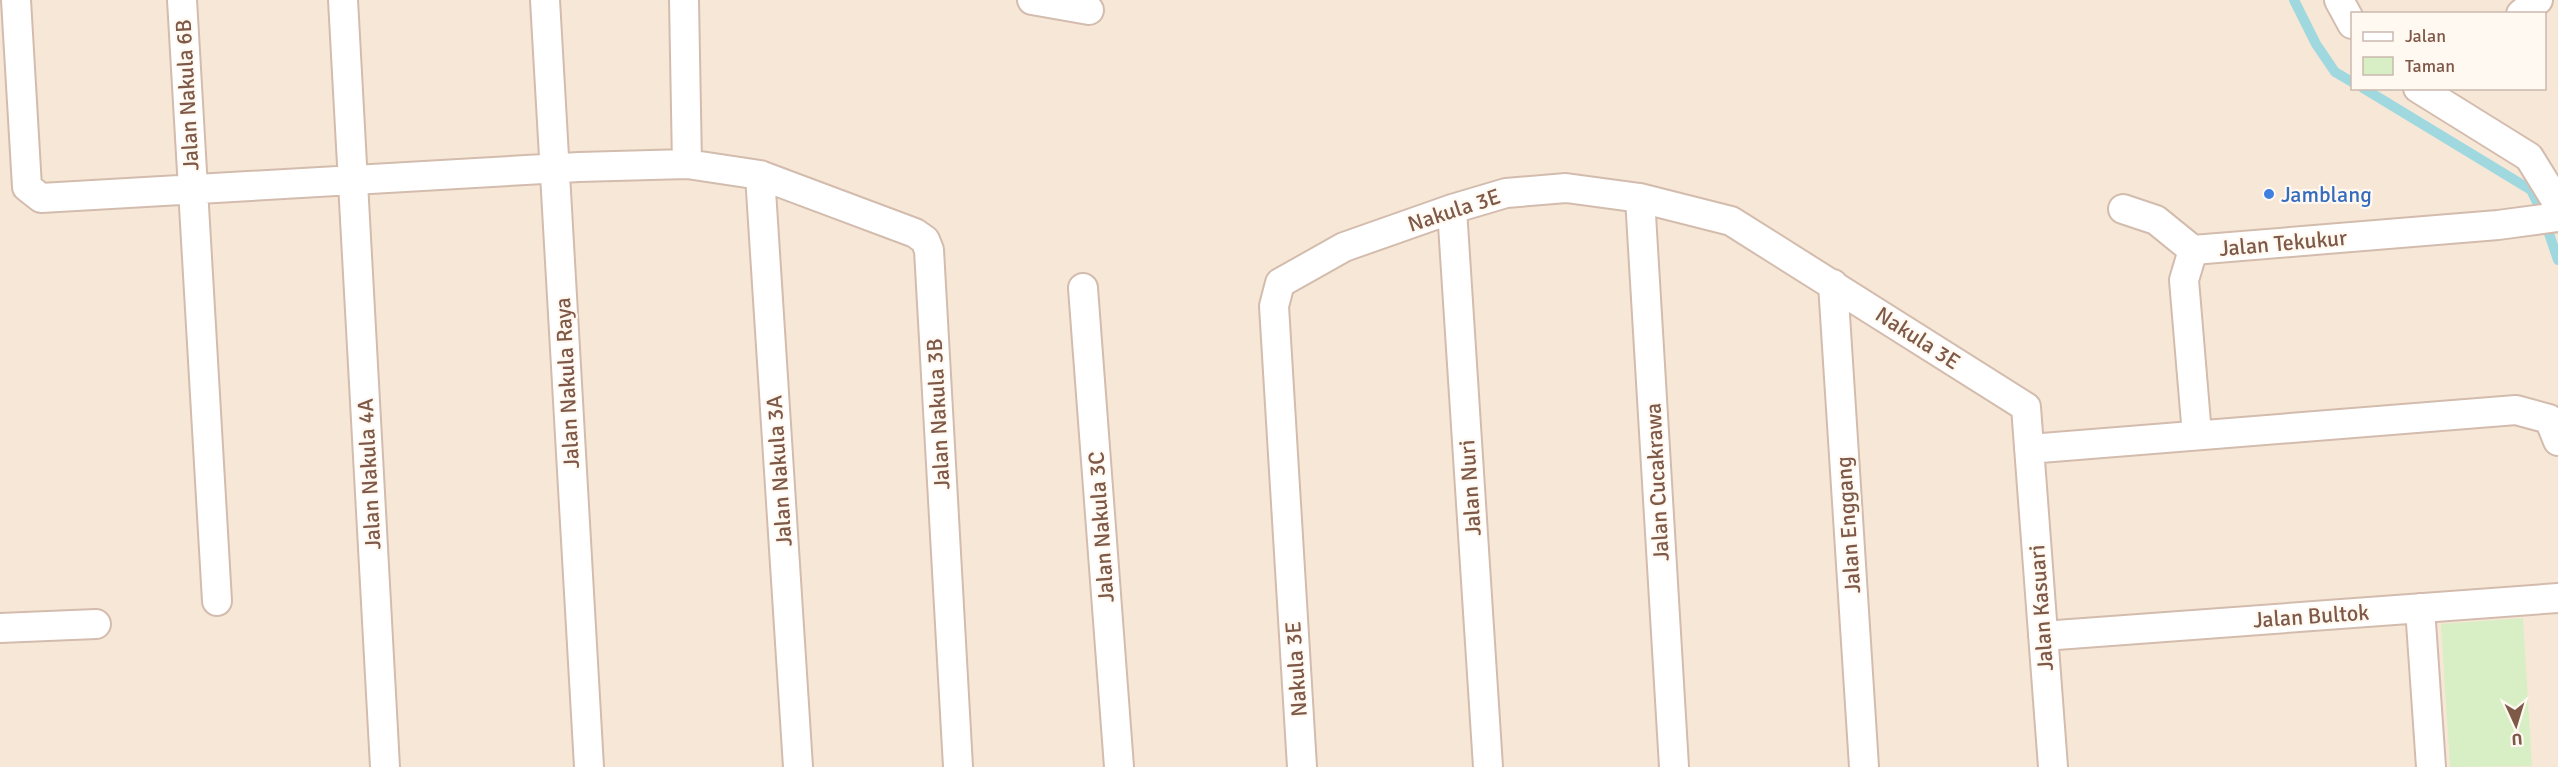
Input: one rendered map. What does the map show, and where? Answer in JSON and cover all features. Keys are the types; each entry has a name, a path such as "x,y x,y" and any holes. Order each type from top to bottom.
{"street":[{"path":"16,0 27,187 41,198 555,169 687,164 760,175"},
{"name":"Jalan Nakula 6B","path":"182,0 217,601"},
{"name":"Jalan Nakula 4A","path":"343,0 384,767"},
{"name":"Jalan Nakula Raya","path":"545,0 589,767"},
{"path":"684,0 687,164"},
{"path":"1032,0 1089,10"},
{"path":"2339,0 2351,22"},
{"path":"2523,12 2538,0"},
{"path":"2421,90 2529,157 2549,215"},
{"name":"Jalan Nakula 3A","path":"760,175 798,767"},
{"name":"Jalan Nakula 3B","path":"760,175 915,233 925,240 928,250 958,767"},
{"name":"Nakula 3E","path":"1302,767 1274,306 1280,283 1335,252 1452,209 1506,193 1566,188 1640,198 1731,221 2026,407 2030,449"},
{"name":"Jalan Cucakrawa","path":"1640,198 1674,767"},
{"name":"Jalan Nuri","path":"1452,209 1488,767"},
{"path":"2123,209 2156,220 2193,250"},
{"name":"Jalan Tekukur","path":"2197,435 2184,280 2193,250 2549,215"},
{"name":"Jalan Enggang","path":"1833,284 1864,767"},
{"name":"Jalan Nakula 3C","path":"1083,288 1119,767"},
{"path":"2030,449 2516,410 2548,419 2558,441"},
{"name":"Jalan Kasuari","path":"2030,449 2053,767"},
{"name":"Jalan Bultok","path":"2043,636 2558,598"},
{"path":"2420,608 2431,767"},
{"path":"0,628 96,624"}],"shaded area":[{"path":"0,0 2558,0 2558,767 0,767"}],"green space":[{"path":"2523,618 2532,766 2450,767 2441,624"}],"waterway":[{"path":"2294,0 2316,44 2335,72 2351,81"},
{"path":"2366,90 2531,190 2541,210 2558,260"}],"place":[{"name":"Jamblang","path":"2269,194"}]}
